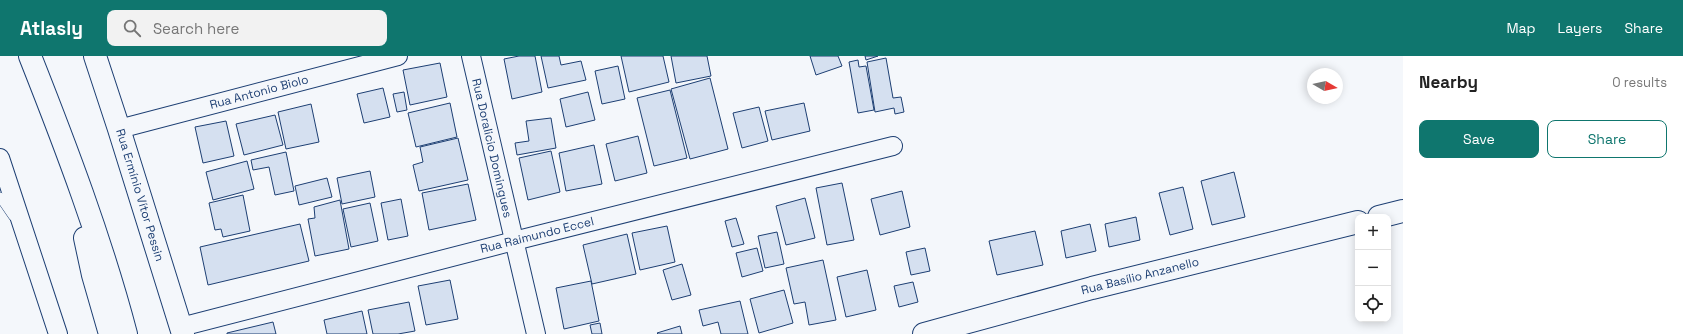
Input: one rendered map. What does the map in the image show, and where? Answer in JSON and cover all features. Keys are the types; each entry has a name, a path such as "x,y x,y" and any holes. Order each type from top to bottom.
{"main road":[{"path":"30,56 61,135 112,279 126,334"},
{"name":"Rua Ermínio Vítor Pessin","path":"95,56 120,129 182,330"},
{"path":"61,135 93,274 110,334"},
{"path":"1391,214 1403,211"},
{"name":"Rua Basílio Anzanello","path":"924,334 1092,288 1355,223"}],"street":[{"name":"Rua Antonio Biolo","path":"120,129 398,56"},
{"name":"Rua Doralicio Domingues","path":"471,56 536,334"},
{"name":"Rua Raimundo Eccel","path":"182,330 514,241 893,146"},
{"path":"0,158 58,334"}],"lane":[{"path":"0,197 22,228"}],"building":[{"path":"519,56 535,56 542,92 512,99 504,59"},
{"path":"541,56 559,56 561,65 581,61 586,80 548,88"},
{"path":"621,56 663,56 669,82 629,92"},
{"path":"671,56 707,56 711,76 676,83"},
{"path":"810,56 838,56 842,66 816,75"},
{"path":"865,56 878,56 866,60"},
{"path":"886,58 893,98 901,97 904,112 895,114 894,108 875,112 867,62"},
{"path":"858,60 859,67 866,66 874,110 858,113 849,62"},
{"path":"440,63 447,97 410,105 403,70"},
{"path":"618,66 625,99 602,104 595,71"},
{"path":"710,78 728,149 690,159 671,89"},
{"path":"383,88 390,117 364,123 357,94"},
{"path":"670,90 687,158 654,166 637,98"},
{"path":"404,92 407,110 397,112 393,94"},
{"path":"588,92 595,120 566,127 560,99"},
{"path":"450,103 457,137 416,147 408,113"},
{"path":"804,103 810,131 772,140 765,111"},
{"path":"311,104 319,142 286,149 278,112"},
{"path":"759,107 768,141 742,148 733,113"},
{"path":"275,115 283,145 244,155 236,124"},
{"path":"551,118 556,148 517,155 515,143 529,141 526,121"},
{"path":"226,121 234,156 203,163 195,127"},
{"path":"638,136 647,173 615,181 606,144"},
{"path":"458,138 468,180 419,191 413,165 423,162 420,147"},
{"path":"594,145 602,184 566,191 559,153"},
{"path":"551,151 560,192 528,200 519,158"},
{"path":"286,152 294,191 275,195 269,167 253,170 251,160"},
{"path":"247,161 254,189 213,200 206,172"},
{"path":"370,171 375,197 342,204 337,178"},
{"path":"1234,172 1245,217 1212,225 1201,181"},
{"path":"327,178 332,197 299,205 295,186"},
{"path":"842,183 854,240 827,245 816,188"},
{"path":"468,184 476,220 429,230 422,193"},
{"path":"1183,187 1193,229 1170,235 1159,193"},
{"path":"902,191 910,227 880,235 871,199"},
{"path":"243,195 250,231 223,237 221,229 215,230 209,203"},
{"path":"805,198 815,238 786,245 776,206"},
{"path":"401,199 408,236 388,240 381,203"},
{"path":"340,200 349,249 315,256 308,219 315,218 314,207"},
{"path":"370,203 378,241 351,247 343,209"},
{"path":"1136,217 1140,240 1109,247 1105,224"},
{"path":"736,218 744,244 732,247 725,221"},
{"path":"300,224 309,261 208,285 200,247"},
{"path":"1090,224 1096,251 1066,258 1061,231"},
{"path":"667,226 675,262 640,270 632,233"},
{"path":"1035,231 1043,265 997,275 989,241"},
{"path":"777,232 784,264 765,268 758,236"},
{"path":"627,234 636,274 592,284 583,245"},
{"path":"757,248 763,271 742,277 736,253"},
{"path":"925,248 930,271 911,275 906,252"},
{"path":"823,260 836,320 809,325 805,302 794,304 786,268"},
{"path":"682,264 691,295 672,300 663,270"},
{"path":"867,270 876,310 846,317 837,277"},
{"path":"450,280 458,319 426,325 418,286"},
{"path":"591,281 599,321 564,329 556,288"},
{"path":"913,282 918,302 899,307 894,286"},
{"path":"784,290 793,323 759,333 750,299"},
{"path":"740,301 748,334 721,334 718,322 703,326 699,310"},
{"path":"409,302 415,331 398,334 373,334 368,310"},
{"path":"362,311 367,334 327,334 324,320"},
{"path":"273,322 276,334 227,334 227,333"},
{"path":"600,323 602,334 592,334 590,325"},
{"path":"680,326 682,334 657,333"}]}
